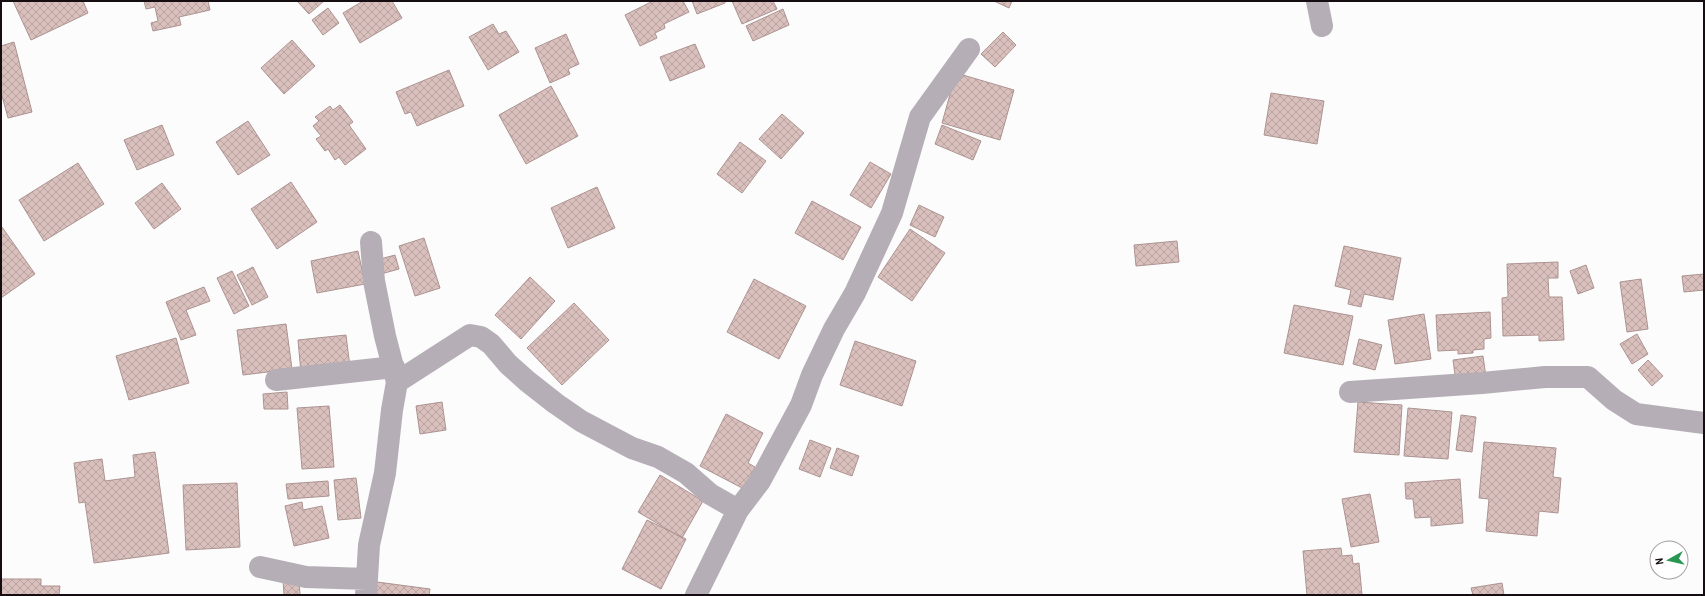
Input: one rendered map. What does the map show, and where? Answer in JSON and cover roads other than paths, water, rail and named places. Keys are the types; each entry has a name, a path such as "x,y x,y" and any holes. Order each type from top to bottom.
{"street":[{"path":"1317,1 1322,26"},
{"path":"696,595 738,510 760,481 801,405 812,376 834,329 854,293 892,213 920,117 969,49"},
{"path":"260,567 306,577 366,587 369,545 385,473 390,439 396,375 374,281 371,242"},
{"path":"276,380 396,375 470,335 481,337 491,344 508,364 555,403 581,421 632,448 658,457 686,474 710,494 738,510"},
{"path":"1350,392 1482,384 1545,377 1588,378 1614,400 1636,414 1704,423"}]}
